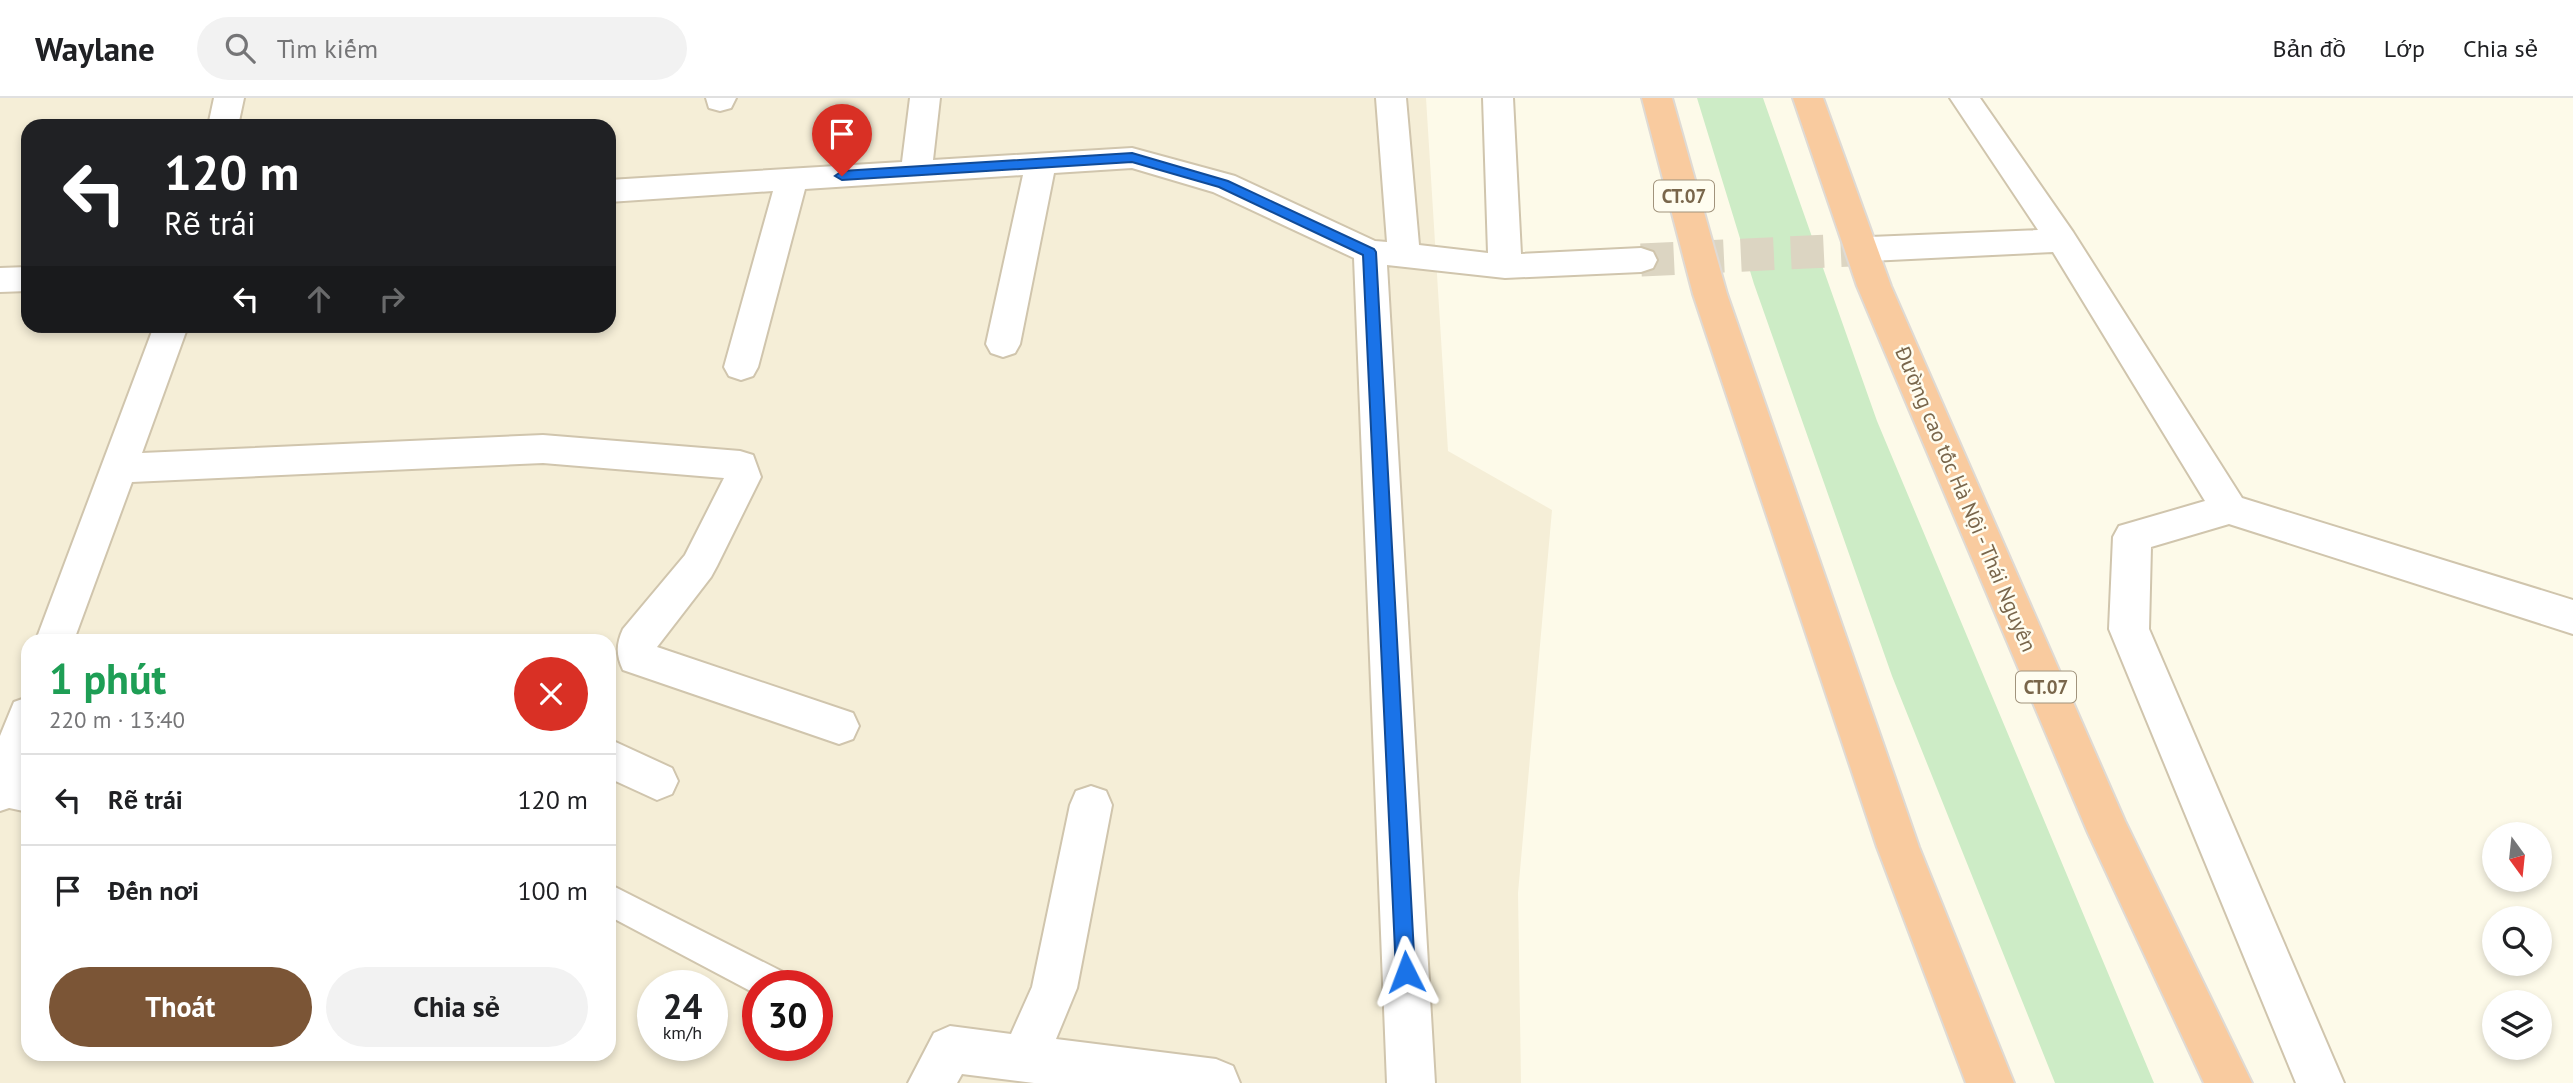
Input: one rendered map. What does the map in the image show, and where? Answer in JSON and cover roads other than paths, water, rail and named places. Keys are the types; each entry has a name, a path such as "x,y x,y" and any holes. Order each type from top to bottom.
{"highway":[{"name":"CT.07","path":"1657,98 1714,307 1898,848 1990,1083"},
{"name":"Đường cao tốc Hà Nội - Thái Nguyên","path":"1808,98 1874,286 2109,833 2228,1083"}],"street":[{"path":"224,119 229,98"},
{"path":"916,171 925,98"},
{"path":"1391,98 1387,254 1411,1083"},
{"path":"1498,98 1505,266"},
{"path":"1965,98 2062,240 2229,509"},
{"path":"616,191 1132,158 1224,184 1387,254 1505,266 1641,260"},
{"path":"1003,344 1041,163"},
{"path":"741,367 792,179"},
{"path":"1870,249 2062,240"},
{"path":"0,280 21,279"},
{"path":"57,634 168,333"},
{"path":"118,468 543,449 740,465 743,477 698,566 636,641 637,658 839,726"},
{"path":"2320,1083 2129,629 2132,537 2229,509 2573,617"},
{"path":"0,792 21,734"},
{"path":"616,761 657,780"},
{"path":"1024,1059 1054,988 1091,805"},
{"path":"932,1083 950,1049 1216,1083"}],"lane":[{"path":"0,792 21,796"},
{"path":"616,903 744,970"}],"tunnel":[{"path":"1641,260 1870,249"}]}
